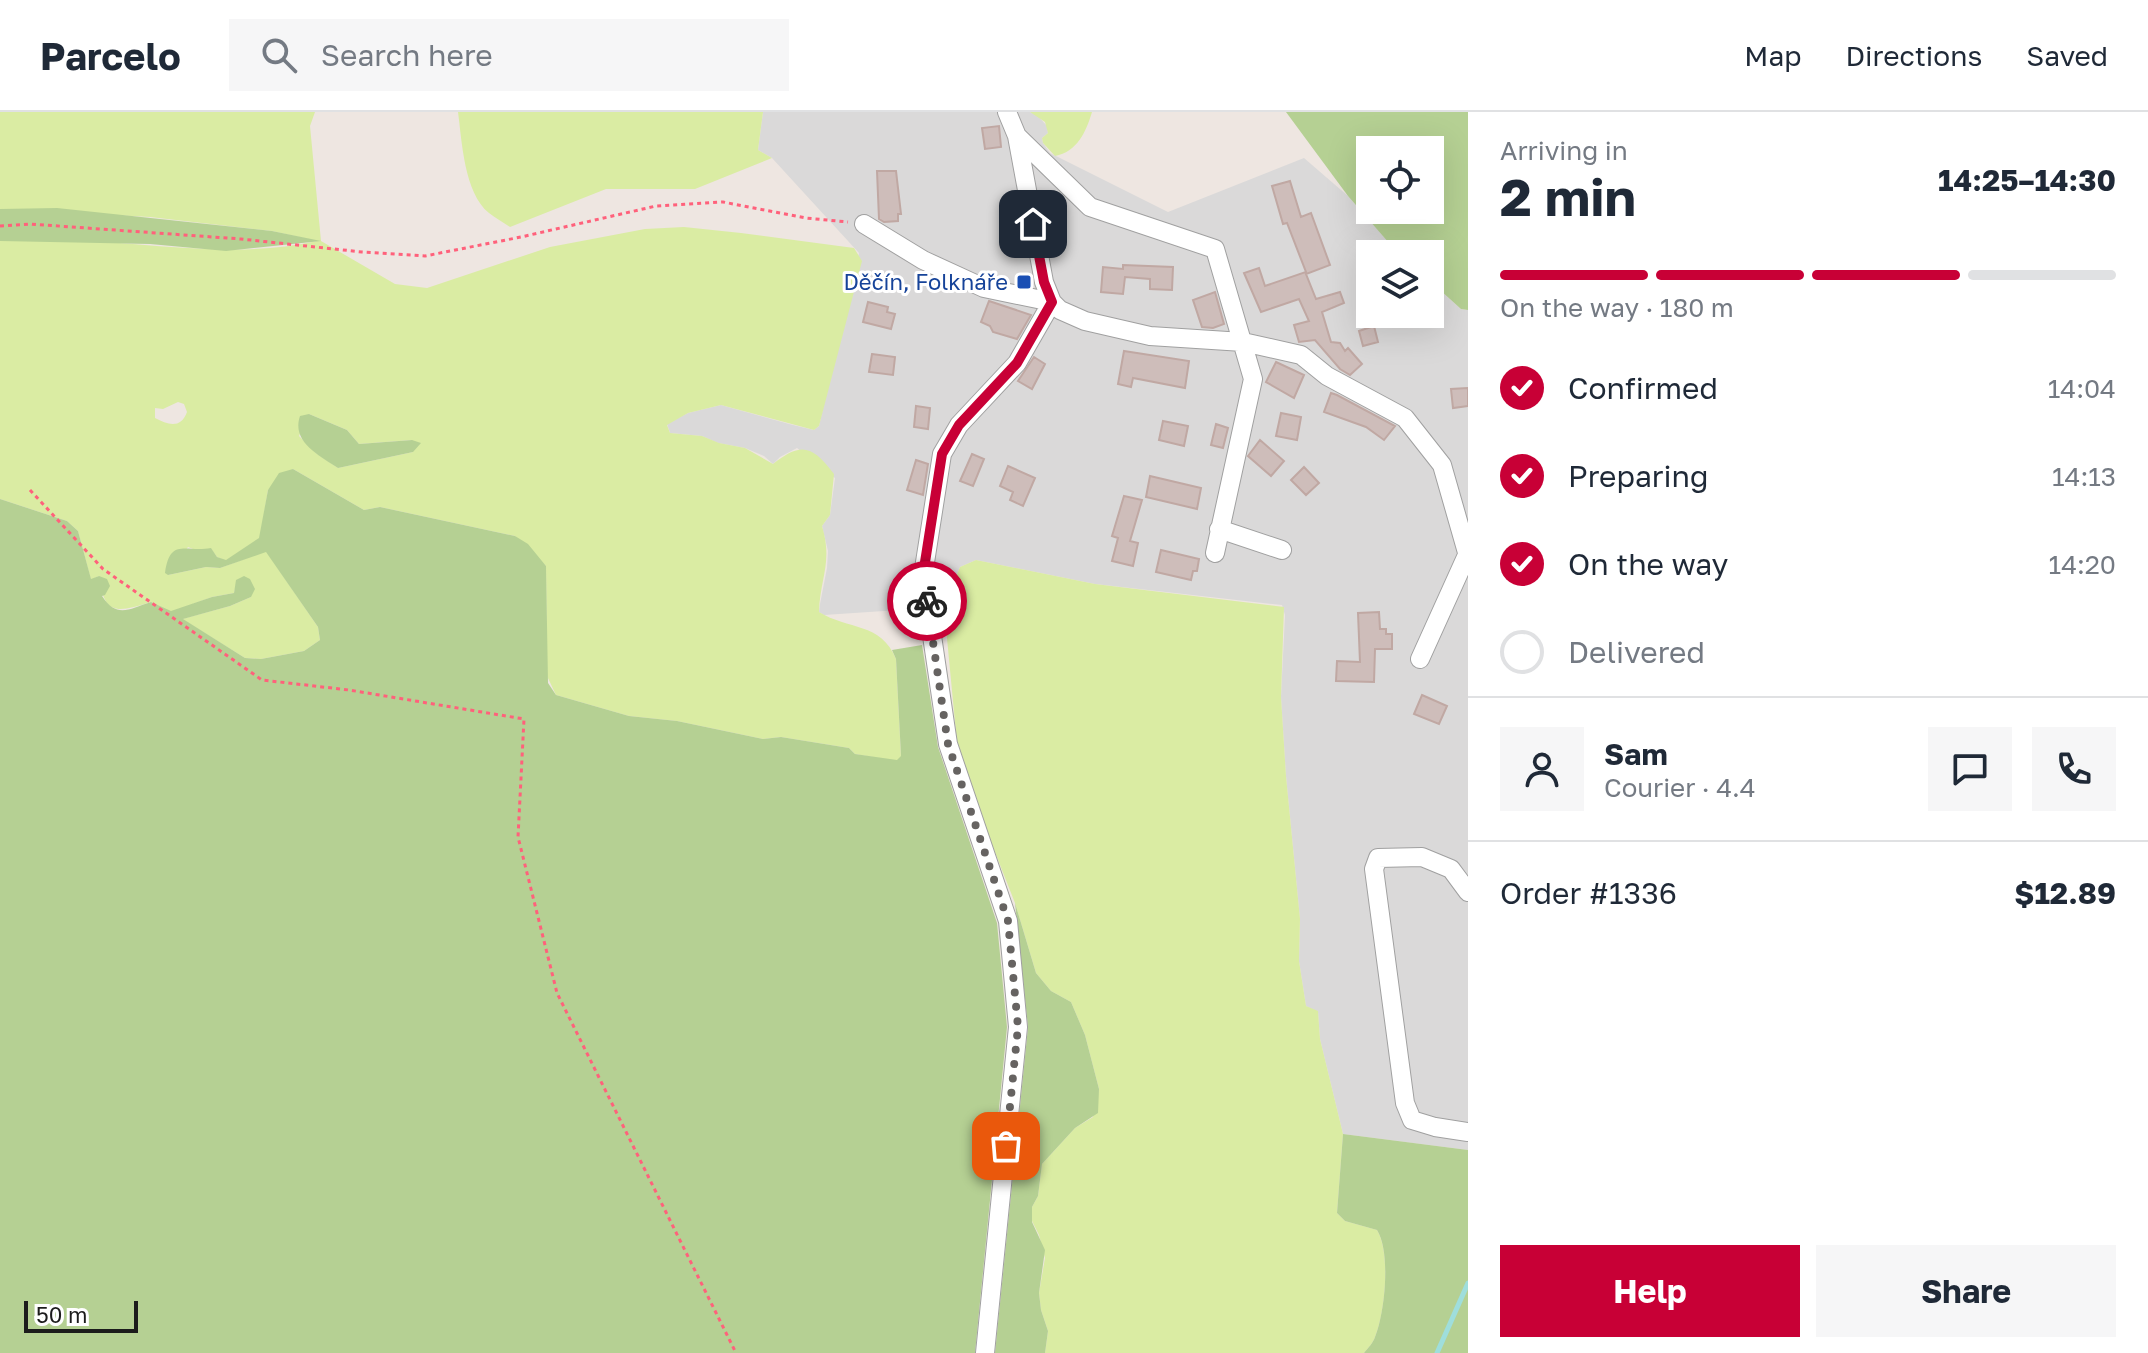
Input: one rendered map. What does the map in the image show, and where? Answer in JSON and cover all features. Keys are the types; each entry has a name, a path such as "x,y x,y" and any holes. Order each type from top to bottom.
{"street":[{"path":"1007,112 1017,136 1044,282 1052,302 1060,310 1085,321 1150,336 1243,342 1301,355 1327,376 1405,418 1442,465 1467,556 1420,659"},
{"path":"1017,136 1090,207 1215,249 1253,379"},
{"path":"864,224 923,260 984,288 1052,302"},
{"path":"985,1353 1018,1027 1008,921 948,744 923,575 942,454 959,425 1017,363 1052,302"},
{"path":"1215,553 1253,379 1275,351"},
{"path":"1219,529 1282,550"},
{"path":"1468,892 1451,869 1422,857 1378,858 1374,869 1405,1103 1412,1120 1468,1132"}],"path":[{"path":"0,226 30,224 425,256 656,206 723,202 806,218 864,224"},
{"path":"30,490 103,569 262,680 349,690 524,719 518,837 557,993 736,1353"}],"shaded area":[{"path":"763,112 1030,112 1047,126 1048,133 1042,138 1050,153 1168,212 1304,158 1356,205 1356,224 1373,224 1387,240 1356,240 1356,328 1444,328 1444,294 1461,309 1468,310 1468,1150 1343,1134 1320,1039 1318,1012 1306,1006 1299,961 1300,919 1281,697 1285,615 1282,605 1095,584 976,560 960,567 944,607 824,615 819,612 828,551 822,526 830,515 835,478 797,448 773,464 764,456 745,448 718,443 702,436 670,433 667,424 688,413 721,405 814,430 819,426 859,253 772,158 758,150"}],"green space":[{"path":"0,112 315,112 310,126 321,241 395,284 427,288 550,247 645,229 684,227 854,248 862,261 819,426 814,430 721,405 688,413 667,425 670,433 702,436 745,448 773,464 791,452 806,450 819,457 834,474 830,515 822,526 826,560 819,612 863,628 890,647 896,659 901,757 897,761 855,754 849,748 781,737 763,739 677,721 629,716 556,695 547,676 546,566 515,536 380,507 364,510 293,469 268,490 260,538 226,561 217,557 211,549 198,551 188,547 168,575 206,567 220,568 266,551 318,627 320,640 304,651 261,659 245,658 182,619 251,597 237,580 234,593 212,597 171,612 151,602 121,609 109,605 99,576 91,580 78,531 67,521 0,499 0,241 79,240 239,249 317,241 272,231 150,217 0,209","holes":["178,402 184,404 187,412 181,421 169,424 155,418 155,408 163,409","309,414 347,430 359,444 412,440 413,452 338,468 299,436"]},
{"path":"458,112 763,112 758,150 772,158 695,189 606,189 510,227 489,213 474,193 466,166"},
{"path":"1030,112 1092,112 1075,146 1055,156 1043,143 1042,138 1048,133 1045,122"},
{"path":"1286,112 1468,112 1468,310 1461,309 1444,294 1444,240 1387,240 1373,224 1444,224 1444,136 1356,136 1356,205"},
{"path":"57,208 272,231 321,241 226,251 150,244 0,241 0,209"},
{"path":"309,414 347,430 359,444 412,440 421,443 413,452 338,468 303,441 298,425 300,416"},
{"path":"293,469 364,510 380,507 515,536 528,544 546,566 548,683 556,695 629,716 677,721 763,739 781,737 849,748 855,754 897,760 901,756 896,659 892,650 922,645 938,747 997,923 1007,1027 975,1353 0,1353 0,499 67,521 78,531 91,579 99,576 107,579 110,586 102,596 118,610 151,602 171,611 234,593 236,580 244,576 250,579 255,589 251,597 183,619 245,658 261,659 304,651 320,640 318,627 266,552 220,568 165,573 171,555 180,549 211,548 217,557 226,560 259,538 268,490 279,473"},
{"path":"976,560 1095,584 1284,607 1281,697 1300,919 1299,961 1306,1006 1318,1011 1320,1039 1343,1134 1337,1213 1345,1221 1377,1230 1384,1253 1382,1313 1374,1339 1364,1353 1045,1353 1048,1331 1039,1293 1045,1258 1030,1217 1032,1207 1038,1196 1042,1164 1075,1128 1093,1117 1099,1089 1085,1035 1071,1002 1051,991 1036,973 1015,903 976,804 957,743 944,607 960,567"},
{"path":"1015,903 1036,973 1051,991 1071,1002 1085,1035 1099,1089 1098,1113 1075,1128 1042,1164 1038,1196 1032,1207 1032,1222 1045,1250 1039,1293 1048,1331 1045,1353 995,1353 1028,1027"},
{"path":"1343,1134 1468,1150 1468,1353 1364,1353 1374,1339 1382,1313 1384,1253 1377,1230 1345,1221 1337,1213"}],"building":[{"path":"999,126 1001,147 985,149 982,128"},
{"path":"877,171 896,171 901,214 898,214 898,221 884,222 879,219"},
{"path":"1290,181 1301,217 1311,213 1330,265 1306,274 1316,299 1340,292 1344,303 1322,312 1331,342 1340,343 1345,351 1348,348 1362,364 1350,375 1340,369 1315,340 1299,342 1294,325 1309,321 1299,299 1261,312 1244,273 1259,268 1265,286 1306,272 1287,223 1283,224 1272,186"},
{"path":"1123,265 1173,267 1172,290 1150,289 1150,279 1125,277 1123,294 1101,292 1103,267 1123,269"},
{"path":"1215,292 1224,324 1213,328 1202,327 1193,300"},
{"path":"989,301 1031,315 1017,339 993,332 990,326 981,322"},
{"path":"868,302 888,307 887,312 895,314 891,329 863,322"},
{"path":"1374,328 1378,342 1363,346 1359,331"},
{"path":"1124,351 1189,361 1185,388 1133,378 1131,387 1118,384"},
{"path":"872,354 895,357 893,375 869,372"},
{"path":"1034,357 1045,364 1032,389 1018,381"},
{"path":"1276,362 1304,375 1294,398 1266,382"},
{"path":"1468,388 1468,406 1453,408 1451,389"},
{"path":"1331,393 1395,426 1384,440 1366,427 1324,412"},
{"path":"916,406 930,408 928,429 914,427"},
{"path":"1281,413 1301,417 1297,440 1276,436"},
{"path":"1163,421 1188,426 1184,446 1159,440"},
{"path":"1216,424 1228,428 1223,448 1211,445"},
{"path":"1260,440 1284,461 1271,476 1248,456"},
{"path":"972,454 984,459 973,486 960,481"},
{"path":"916,460 928,464 923,495 907,490"},
{"path":"1008,466 1035,478 1023,506 1010,500 1013,492 1000,486"},
{"path":"1304,467 1319,483 1306,495 1291,480"},
{"path":"1150,476 1201,488 1197,509 1146,497"},
{"path":"1124,496 1142,500 1130,541 1138,543 1133,566 1112,561 1118,538 1112,536"},
{"path":"1161,550 1199,559 1197,571 1193,571 1191,580 1156,572"},
{"path":"1379,612 1380,629 1392,634 1392,649 1375,649 1374,682 1336,681 1337,661 1360,662 1358,613"},
{"path":"1422,695 1447,706 1439,724 1414,714"}],"waterway":[{"path":"1437,1353 1468,1283"}],"way so far":[{"path":"927,601 948,744 1008,921 1018,1027 1006,1146"}],"place":[{"name":"Děčín, Folknáře","path":"1024,282"}],"route":[{"path":"927,601 923,575 942,454 959,425 1017,363 1052,302 1044,282 1033,224"}]}
